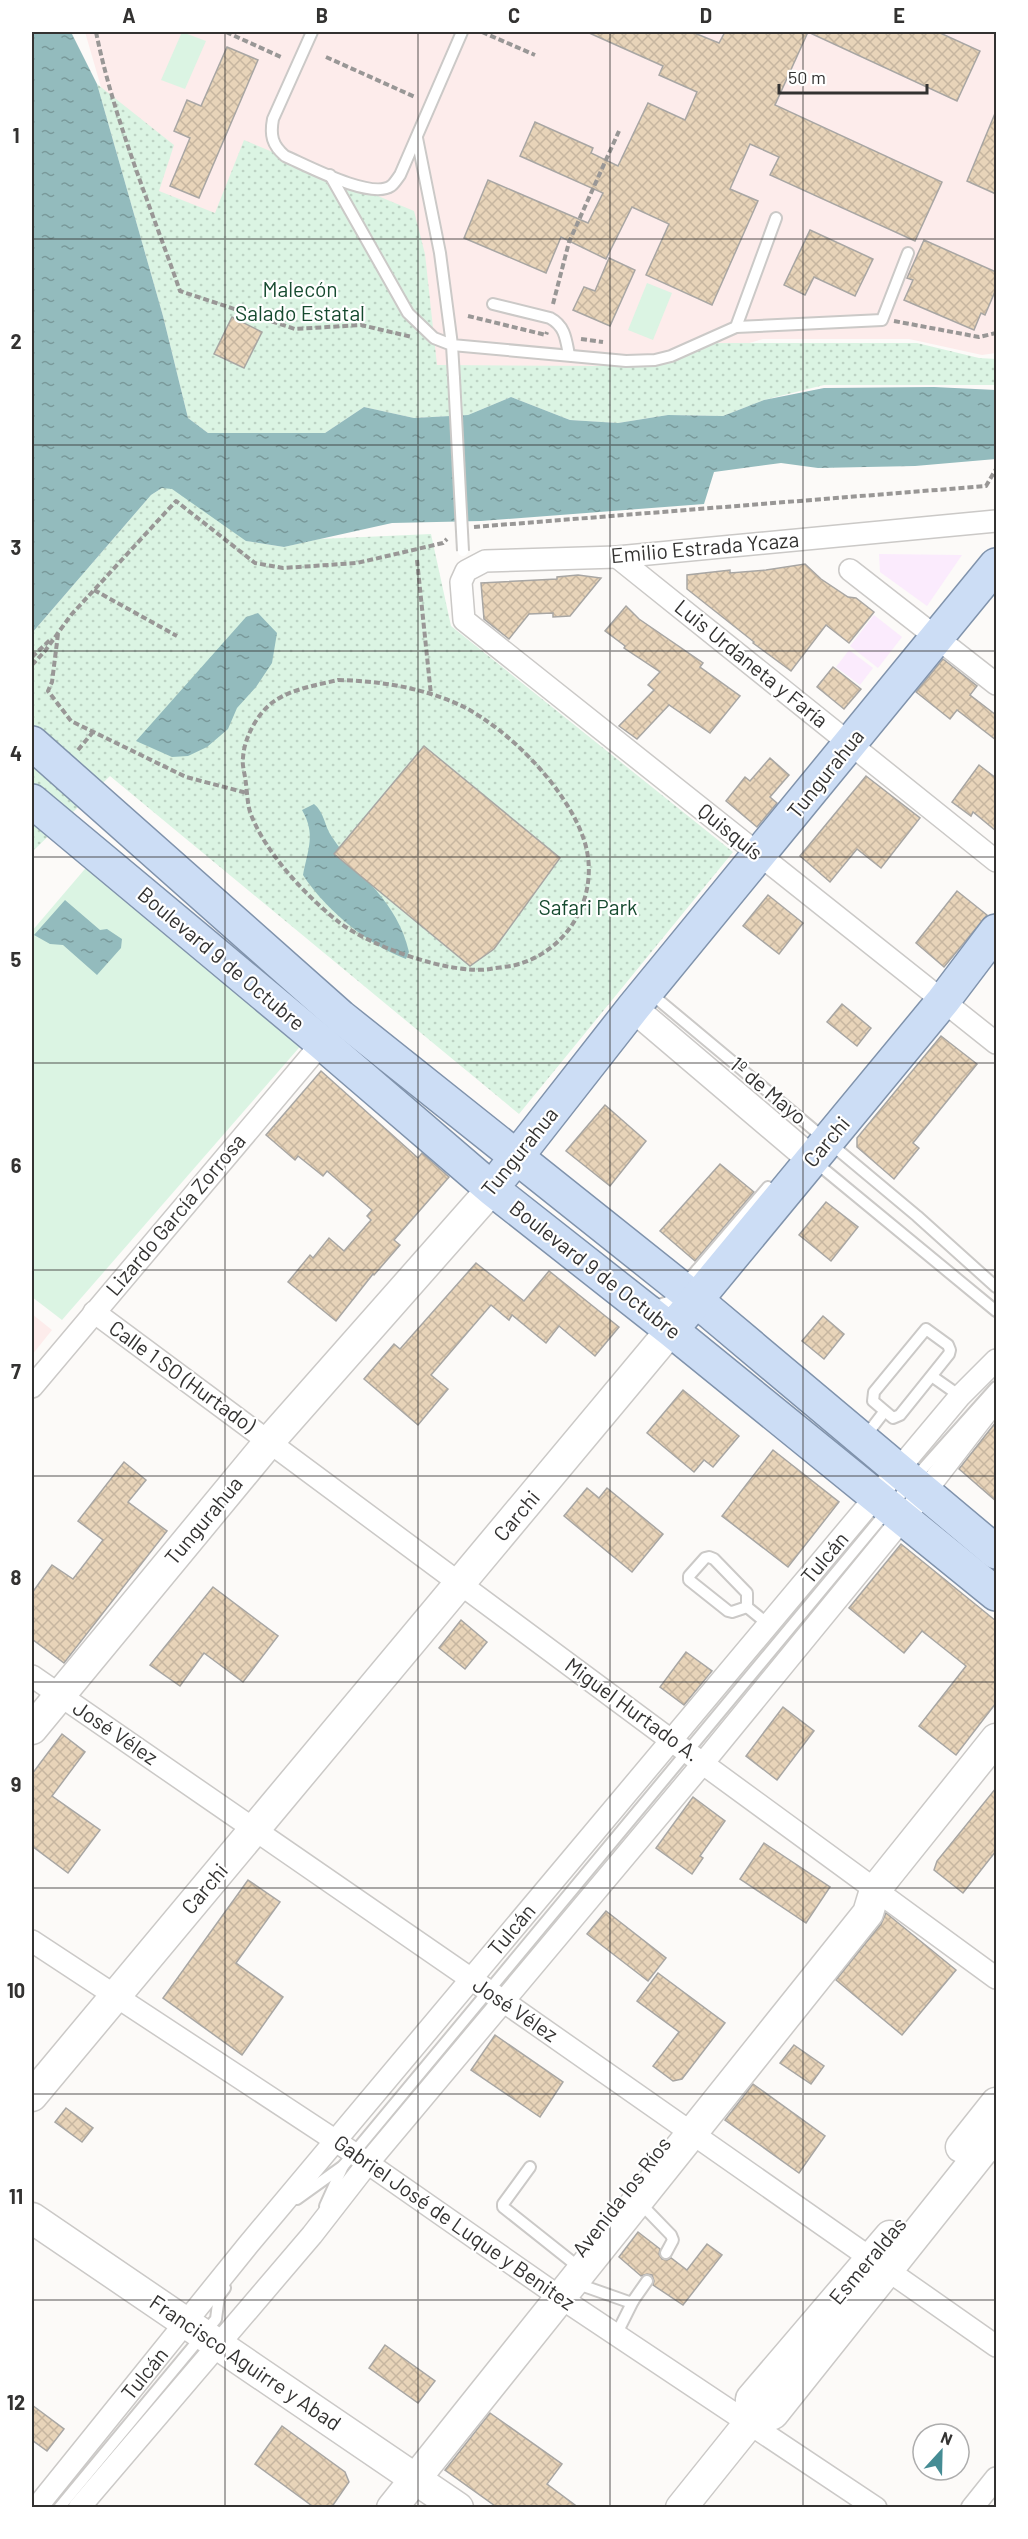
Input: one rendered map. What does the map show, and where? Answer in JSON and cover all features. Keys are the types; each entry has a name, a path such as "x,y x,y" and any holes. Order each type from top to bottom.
{"main road":[{"name":"Tungurahua","path":"32,1729 270,1441 500,1173 996,564"},
{"name":"Boulevard 9 de Octubre","path":"32,742 341,1017 500,1173 671,1330 996,1594"},
{"name":"Boulevard 9 de Octubre","path":"32,801 322,1043 500,1173 691,1286 863,1440 996,1552"},
{"name":"Carchi","path":"32,2096 671,1330 691,1286 811,1156 943,1001 996,931"},
{"name":"Avenida los Ríos","path":"372,2508 409,2475 685,2129 868,1913 876,1890 996,1739"},
{"name":"Esmeraldas","path":"681,2508 750,2422 773,2414 996,2103"},
{"name":"Avenida los Ríos","path":"563,2283 638,2200 685,2129"},
{"name":"Esmeraldas","path":"880,2265 996,2134"},
{"name":"Francisco Aguirre y Abad","path":"32,2218 200,2323 458,2508"},
{"name":"Avenida los Ríos","path":"392,2508 409,2475"}],"street":[{"name":"Emilio Estrada Ycaza","path":"464,561 617,557 996,521"},
{"name":"Luis Urdaneta y Faría","path":"617,557 996,861"},
{"name":"Quisquís","path":"464,561 461,582 464,620 996,1043"},
{"path":"850,570 996,684"},
{"name":"1º de Mayo","path":"640,1000 811,1156"},
{"name":"Lizardo García Zorrosa","path":"32,1387 322,1043"},
{"name":"Calle 1 SO (Hurtado)","path":"94,1312 270,1441"},
{"name":"Tulcán","path":"36,2508 200,2323 312,2235 355,2161 487,1990 688,1751 769,1625 890,1508 912,1481 960,1396 996,1360"},
{"name":"Tulcán","path":"79,2508 200,2323 336,2141 487,1990 912,1481 996,1400"},
{"name":"Miguel Hurtado A.","path":"270,1441 996,1978"},
{"name":"José Vélez","path":"32,1676 487,1990 996,2346"},
{"name":"Gabriel José de Luque y Benitez","path":"32,1941 336,2141 355,2161 563,2283 616,2335 876,2508"},
{"path":"972,2508 996,2478"}],"lane":[{"path":"312,32 273,119 270,133 275,147 285,156 330,175 375,190 390,187 400,176 462,32"},
{"path":"417,138 440,253 452,345 464,561"},
{"path":"330,175 408,313 434,338 452,345 626,361 655,360 671,356 736,327 882,320 908,253"},
{"path":"736,327 776,218"},
{"path":"493,304 550,318 557,322 564,331 569,355"},
{"name":"Boulevard 9 de Octubre","path":"283,995 364,1064"},
{"path":"811,1156 996,1311"},
{"name":"1º de Mayo","path":"811,1156 917,1216 996,1287"},
{"path":"691,1286 778,1176"},
{"name":"Boulevard 9 de Octubre","path":"618,1274 659,1305 668,1302 691,1286"},
{"path":"926,1329 948,1345 950,1350 933,1377 898,1418 893,1418 884,1412 873,1401 874,1392 926,1329"},
{"path":"933,1377 960,1396"},
{"path":"912,1481 996,1387"},
{"path":"863,1440 884,1412"},
{"path":"705,1558 714,1559 747,1593 747,1607 732,1612 728,1611 691,1582 689,1576 705,1558"},
{"path":"747,1607 769,1625"},
{"path":"58,2508 219,2296 300,2196 355,2161"},
{"path":"530,2168 503,2207 563,2283 629,2302 633,2301"},
{"path":"638,2200 673,2240 666,2253"},
{"path":"616,2335 633,2301 647,2281"}],"path":[{"path":"96,32 103,67 118,117 180,291 295,329 361,325 415,338"},
{"path":"226,32 281,57"},
{"path":"482,32 535,55"},
{"path":"326,57 415,97"},
{"path":"468,316 546,335 569,242 619,131"},
{"path":"464,528 986,486 996,470"},
{"path":"32,665 94,590 176,501 255,562 283,568 357,563 379,558 443,543 452,529"},
{"path":"417,560 431,695"},
{"path":"94,590 177,636"},
{"path":"32,657 58,634"},
{"path":"58,634 48,691 71,721 186,777 247,793"},
{"path":"338,680 397,685 431,695 463,707 492,724 522,752 546,777 570,809 584,838 588,864 588,887 581,910 566,934 545,952 520,964 476,971 426,962 381,945 342,924 308,893 274,856 250,811 242,757 254,722 272,703 299,690 338,680"}],"shaded area":[{"path":"85,32 996,32 996,353 982,355 909,339 763,339 719,352 216,417 112,125"},
{"path":"879,554 962,555 927,606 880,572"},
{"path":"874,615 902,637 878,668 850,646"},
{"path":"849,650 873,668 860,685 836,667"},
{"path":"32,1314 52,1330 32,1355"}],"green space":[{"path":"182,32 206,41 185,89 161,80"},
{"name":"Malecón Salado Estatal","path":"97,84 174,145 159,191 215,213 244,140 414,211 425,254 437,365 599,366 672,360 717,343 917,343 979,358 996,359 996,385 824,385 764,400 723,416 668,415 618,423 570,420 511,397 468,415 414,418 364,407 325,433 208,433 188,418 163,316"},
{"path":"647,283 672,293 653,340 628,330"},
{"name":"Safari Park","path":"162,488 172,488 247,541 284,547 319,539 431,534 451,626 733,852 519,1114 110,776 32,852 32,633 151,495"},
{"path":"90,863 304,1042 62,1320 32,1297 32,931"}],"water":[{"path":"32,32 71,32 97,84 163,316 188,418 208,433 325,433 364,407 414,418 468,415 511,397 570,420 618,423 668,415 723,416 764,400 824,388 934,387 996,390 996,459 915,466 818,468 781,463 714,472 704,504 481,521 392,523 284,547 246,541 172,489 162,488 151,495 32,633"},
{"path":"258,613 277,633 272,663 256,687 237,708 228,729 207,747 188,756 172,757 136,741 246,617"},
{"path":"314,804 320,811 332,837 377,891 396,918 409,952 406,959 377,945 348,924 323,900 303,875 310,834 302,810"},
{"path":"65,900 100,930 107,929 122,939 121,948 97,975 63,945 50,944 34,935"}],"building":[{"path":"587,32 692,32 719,43 725,32 808,32 775,105 942,182 915,241 770,175 779,157 750,144 730,189 758,201 712,305 646,275 669,224 632,207 606,259 561,237 546,273 464,238 488,180 588,223 603,193 520,156 535,122 593,148 591,153 618,166 648,103 685,120 697,92 659,75 663,66"},
{"path":"808,32 938,32 980,51 957,101"},
{"path":"227,47 258,60 199,198 170,186 190,138 174,131 187,100 201,106"},
{"path":"996,111 996,194 967,181"},
{"path":"810,230 873,259 855,296 814,277 805,295 784,285"},
{"path":"924,240 996,272 996,289 985,315 981,313 974,330 904,300 913,280 907,278"},
{"path":"609,258 635,270 610,326 573,310 584,287 595,291"},
{"path":"232,317 262,332 244,368 214,354"},
{"path":"805,564 821,579 848,597 856,598 874,612 849,643 826,625 791,671 687,589 687,575 730,570 730,573 766,570"},
{"path":"578,575 601,578 570,616 553,617 553,613 529,614 509,639 484,619 481,583 557,579 557,577"},
{"path":"626,606 639,619 703,663 700,667 740,696 710,733 669,705 637,739 619,726 654,690 648,685 660,672 624,648 625,646 605,631"},
{"path":"943,659 977,686 970,695 996,715 996,740 957,710 950,719 916,692"},
{"path":"833,667 861,689 844,709 817,687"},
{"path":"424,746 560,858 494,949 470,966 334,854"},
{"path":"770,758 789,775 770,797 777,803 757,827 726,801 745,777 750,781"},
{"path":"979,765 996,778 996,831 973,812 971,816 952,802"},
{"path":"866,776 920,818 881,868 857,849 830,882 800,856"},
{"path":"957,891 987,915 944,967 916,943"},
{"path":"768,895 803,923 779,954 743,926"},
{"path":"842,1004 871,1028 857,1046 827,1022"},
{"path":"941,1036 977,1064 913,1143 919,1148 894,1179 857,1147 857,1138"},
{"path":"321,1071 418,1158 422,1153 449,1177 394,1240 400,1245 373,1274 336,1321 288,1282 310,1255 313,1258 329,1238 344,1251 371,1220 367,1216 372,1210 327,1171 323,1176 298,1156 295,1160 266,1135"},
{"path":"605,1105 646,1141 610,1186 566,1151"},
{"path":"720,1164 754,1192 695,1261 660,1231"},
{"path":"826,1202 858,1227 831,1261 799,1235"},
{"path":"476,1263 524,1301 549,1271 619,1327 595,1356 559,1326 546,1343 512,1315 509,1320 491,1305 431,1375 448,1389 418,1425 364,1379 394,1344 400,1349"},
{"path":"823,1316 844,1334 824,1359 802,1341"},
{"path":"683,1390 739,1436 713,1467 704,1460 694,1472 647,1433"},
{"path":"996,1422 996,1501 959,1469"},
{"path":"773,1450 839,1502 788,1567 722,1516"},
{"path":"124,1462 146,1480 128,1502 167,1531 64,1663 32,1639 32,1593 52,1565 73,1579 103,1540 78,1521"},
{"path":"587,1488 599,1498 607,1488 663,1534 632,1572 564,1516"},
{"path":"901,1544 996,1621 996,1703 956,1755 919,1726 966,1666 922,1631 904,1653 849,1608"},
{"path":"213,1587 278,1636 243,1682 204,1653 180,1686 150,1665"},
{"path":"461,1620 487,1642 465,1669 439,1648"},
{"path":"686,1652 712,1671 684,1705 660,1687"},
{"path":"783,1707 814,1731 777,1780 746,1756"},
{"path":"62,1734 85,1752 52,1796 100,1830 68,1873 32,1846 32,1774"},
{"path":"996,1788 996,1851 963,1893 934,1870 937,1861"},
{"path":"693,1797 725,1821 700,1856 703,1858 692,1874 656,1848"},
{"path":"764,1843 830,1887 806,1923 740,1879"},
{"path":"248,1880 280,1902 236,1963 283,1997 242,2055 163,1998"},
{"path":"606,1911 666,1958 648,1981 587,1934"},
{"path":"886,1913 956,1970 902,2035 836,1980 881,1924"},
{"path":"658,1973 725,2023 682,2079 673,2081 653,2066 679,2032 637,2001"},
{"path":"495,2035 563,2082 540,2117 471,2070"},
{"path":"794,2045 824,2066 811,2084 780,2063"},
{"path":"753,2084 825,2136 799,2173 725,2120"},
{"path":"66,2108 93,2128 82,2142 55,2122"},
{"path":"638,2232 660,2249 659,2254 662,2259 671,2258 687,2270 707,2244 722,2255 683,2305 653,2285 652,2275 641,2276 619,2257"},
{"path":"385,2345 435,2381 418,2403 369,2368"},
{"path":"32,2405 64,2429 47,2451 32,2440"},
{"path":"490,2413 562,2464 547,2484 579,2508 498,2508 445,2470"},
{"path":"282,2426 345,2472 349,2482 331,2508 315,2508 255,2464"}]}
